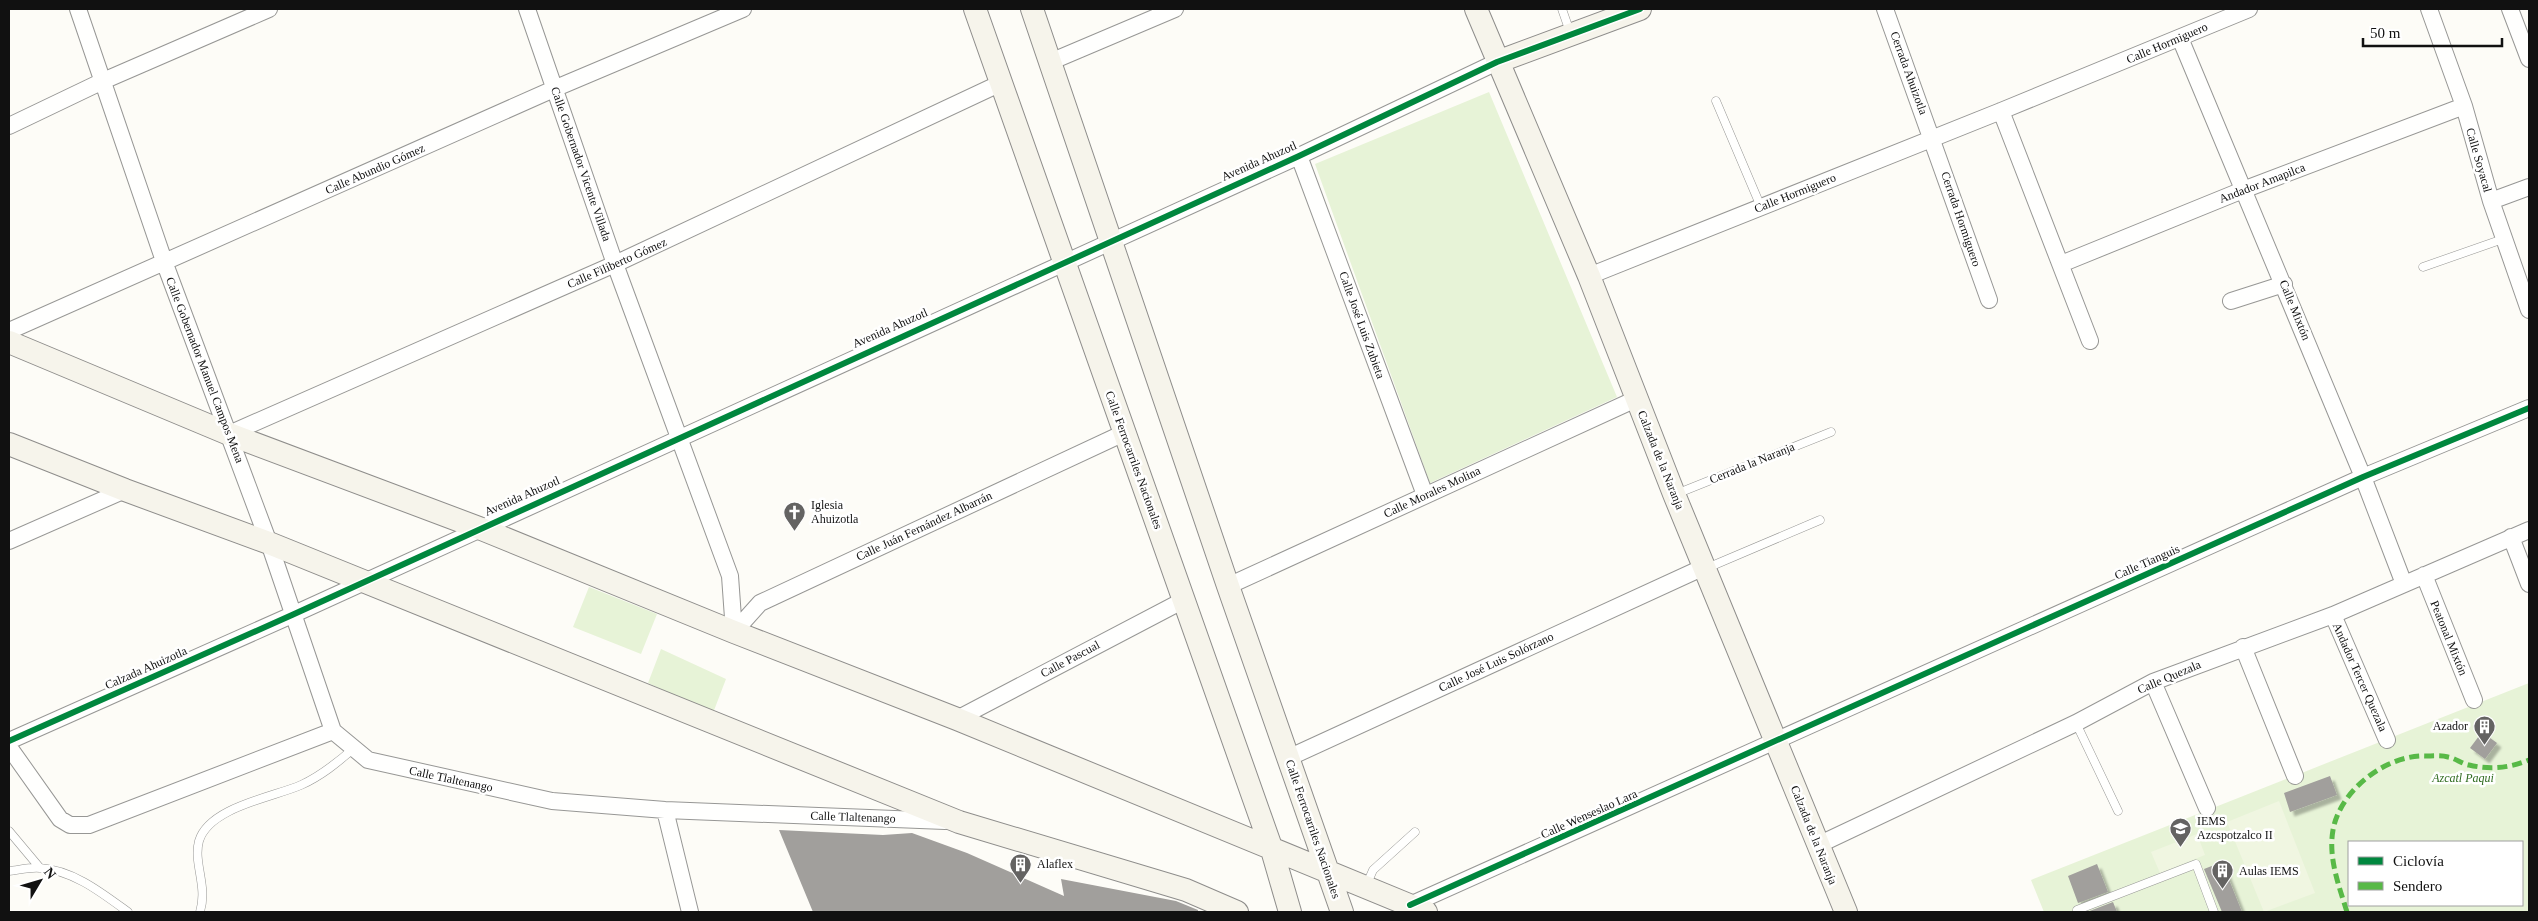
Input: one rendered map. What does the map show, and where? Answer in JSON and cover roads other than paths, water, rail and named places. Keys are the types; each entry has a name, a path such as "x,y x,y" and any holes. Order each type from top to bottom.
{"main road":[{"name":"Calle Ferrocarriles Nacionales","path":"975,9 1272,850 1290,912"},
{"name":"Calle Ferrocarriles Nacionales","path":"1032,9 1228,586 1342,912"},
{"name":"Calzada de la Naranja","path":"1476,9 1589,276 1636,399 1777,742 1843,911"},
{"path":"1498,62 1640,9"},
{"path":"9,342 229,434 479,528 734,632 957,719 1418,909"},
{"path":"9,444 125,490 269,543 959,822 1186,890 1237,912"}],"street":[{"name":"Calle Gobernador Manuel Campos Mena","path":"78,9 165,264 269,543 333,731"},
{"path":"9,126 103,81 270,9"},
{"name":"Calle Gobernador Vicente Villada","path":"528,9 615,264 677,438 730,576 734,632"},
{"name":"Calle Abundio Gómez","path":"9,331 165,264 556,88 743,9"},
{"path":"1050,62 1175,9"},
{"name":"Cerrada Ahuizotla","path":"1885,9 1933,138"},
{"name":"Calle Hormiguero","path":"1589,276 2001,111 2249,9"},
{"name":"Calle Soyacal","path":"2429,9 2464,106 2503,239 2528,301"},
{"path":"2510,9 2529,60"},
{"name":"Calle Mixtón","path":"2180,38 2284,284 2363,477 2404,584"},
{"name":"Avenida Ahuzotl","path":"292,615 479,528 1299,156 1498,62"},
{"name":"Calle Filiberto Gómez","path":"229,434 615,264 1001,83"},
{"name":"Andador Amapilca","path":"2060,264 2244,190 2464,106"},
{"path":"2001,111 2090,341"},
{"name":"Cerrada Hormiguero","path":"1933,138 1989,300"},
{"name":"Calle José Luis Zubieta","path":"1299,156 1425,495"},
{"path":"2491,201 2529,187"},
{"path":"2231,302 2284,284"},
{"name":"Calle Morales Molina","path":"1228,586 1636,399"},
{"name":"Calle Tianguis","path":"1777,742 2363,477 2529,408"},
{"name":"Calle Juán Fernández Albarrán","path":"734,632 760,603 1124,432"},
{"path":"9,541 125,490"},
{"name":"Calle Quezala","path":"1818,845 2076,723 2153,682 2242,647 2333,615 2529,530"},
{"path":"2511,537 2529,584"},
{"name":"Calle José Luis Solórzano","path":"1288,758 1704,568"},
{"name":"Peatonal Mixtón","path":"2424,575 2474,700"},
{"name":"Calle Pascual","path":"957,719 1184,600"},
{"name":"Calzada Ahuizotla","path":"9,741 292,615"},
{"name":"Andador Tercer Quezala","path":"2333,615 2387,740"},
{"path":"2242,647 2295,776"},
{"path":"2153,682 2207,808"},
{"path":"9,747 60,820 78,827 333,731"},
{"name":"Calle Tlaltenango","path":"333,731 368,760 552,801 666,810 959,822"},
{"name":"Calle Wenseslao Lara","path":"1418,909 1777,742"},
{"path":"666,810 690,912"}],"lane":[{"path":"1562,9 1571,34"},
{"path":"1716,101 1761,207"},
{"path":"2423,267 2503,239"},
{"name":"Cerrada la Naranja","path":"1674,494 1830,432"},
{"path":"1704,568 1820,520"},
{"path":"2076,723 2118,811"},
{"path":"200,912 204,899 198,852 200,839 212,823 241,806 300,786 327,771 354,748"},
{"path":"9,832 40,868"},
{"path":"1366,888 1373,870 1415,832"},
{"path":"2078,912 2077,910 2196,864 2214,912"},
{"path":"9,871 40,868 69,875 99,890 128,912"}],"place":[{"name":"Iglesia Ahuizotla","path":"795,531"},
{"name":"Azador","path":"2484,745"},
{"name":"IEMS Azcspotzalco II","path":"2181,847"},
{"name":"Alaflex","path":"1021,883"},
{"name":"Aulas IEMS","path":"2223,890"}],"park label":[{"name":"Azcatl Paqui","path":"2463,778"}]}
